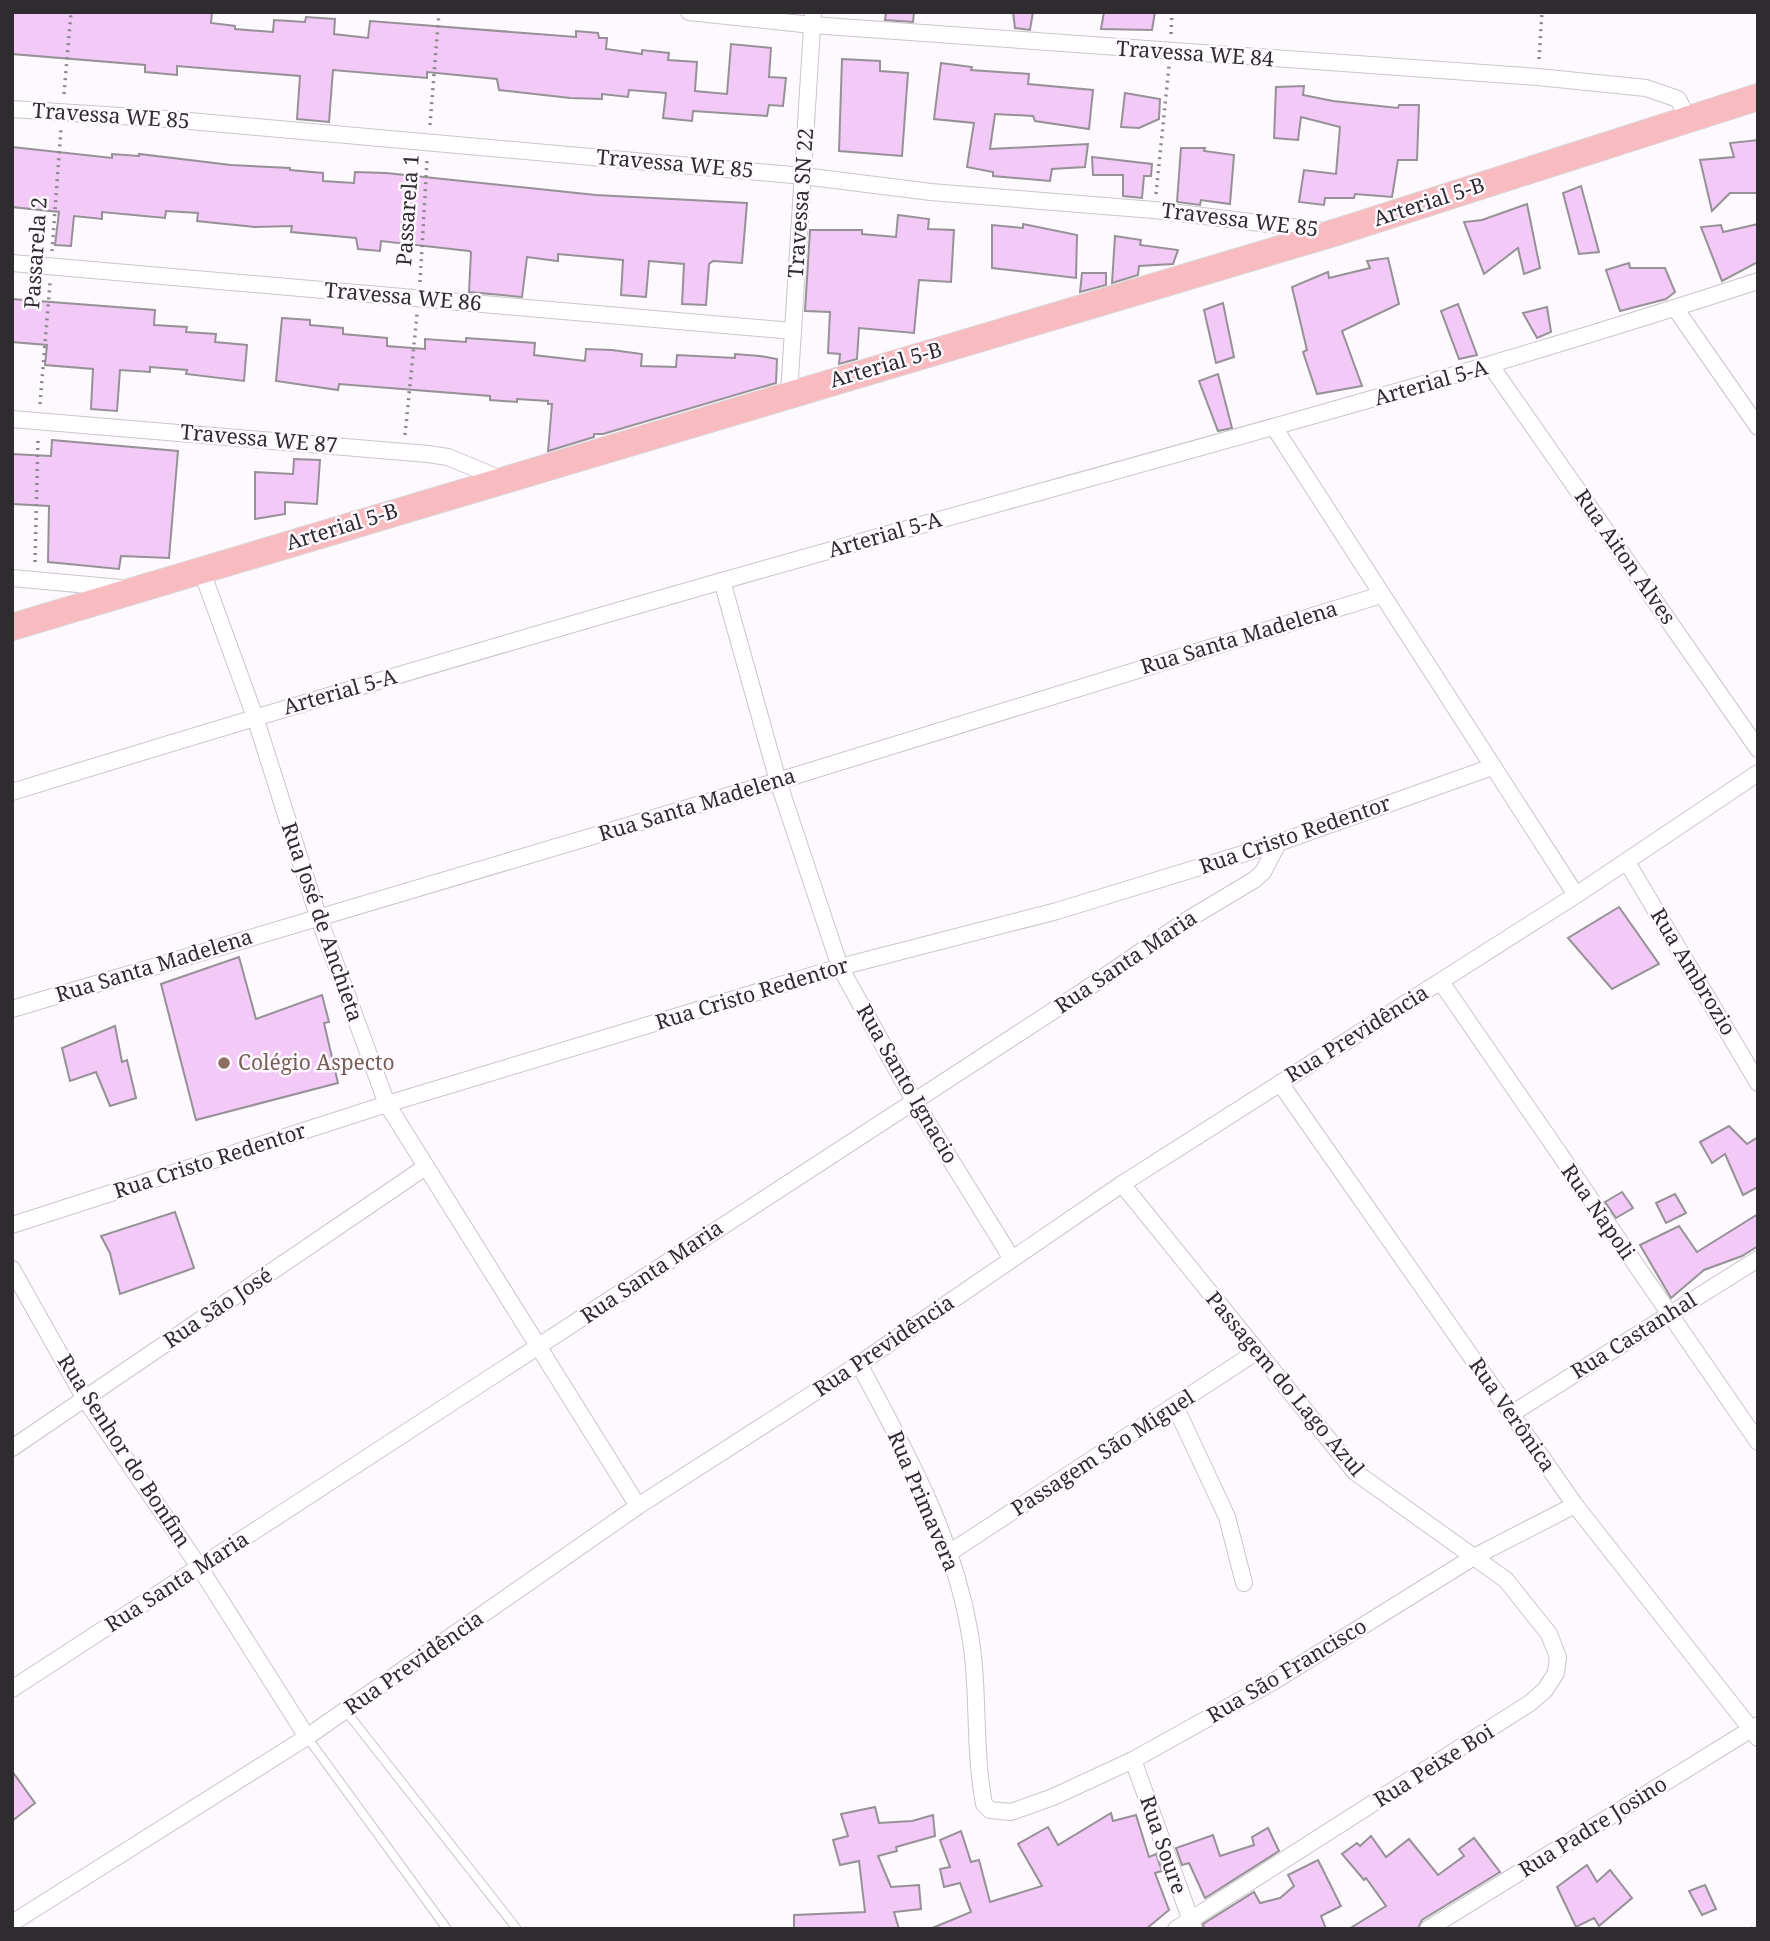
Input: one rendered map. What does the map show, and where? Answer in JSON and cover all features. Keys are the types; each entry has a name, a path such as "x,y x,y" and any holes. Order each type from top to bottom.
{"main road":[{"name":"Arterial 5-B","path":"12,627 130,589 1337,232 1758,97"}],"street":[{"name":"Travessa WE 84","path":"689,12 812,19 1170,52 1538,77 1664,93 1678,99 1688,119"},
{"name":"Travessa SN 22","path":"789,394 812,19"},
{"name":"Travessa WE 85","path":"12,109 803,176 950,194 1154,210 1337,232"},
{"name":"Travessa WE 86","path":"12,263 793,331"},
{"name":"Arterial 5-A","path":"12,792 255,717 722,581 1491,366 1758,281"},
{"path":"1675,308 1758,426"},
{"name":"Rua Aiton Alves","path":"1491,366 1758,749"},
{"name":"Travessa WE 87","path":"12,419 403,451 448,457 501,479"},
{"path":"1274,427 1576,895"},
{"name":"Rua José de Anchieta","path":"201,569 255,717 318,916 387,1104 424,1168 638,1506"},
{"path":"12,578 130,589"},
{"name":"Rua Santo Ignacio","path":"722,581 778,781 840,967 913,1099 1012,1259"},
{"name":"Rua Santa Madelena","path":"12,1009 778,781 1381,594"},
{"name":"Rua Cristo Redentor","path":"12,1225 387,1104 840,967 1056,911 1278,843 1492,767"},
{"name":"Rua Previdência","path":"12,1923 307,1737 638,1506 859,1364 1122,1184 1576,895 1758,773"},
{"name":"Rua Santa Maria","path":"12,1689 538,1348 913,1099 1079,994 1187,920 1254,880 1263,872 1278,843"},
{"name":"Rua Ambrozio","path":"1627,862 1758,1083"},
{"name":"Rua Napoli","path":"1441,982 1758,1441"},
{"name":"Rua Verônica","path":"1280,1083 1575,1505 1756,1731"},
{"name":"Rua São José","path":"12,1448 424,1168"},
{"name":"Passagem do Lago Azul","path":"1122,1184 1355,1472 1472,1558"},
{"name":"Rua Castanhal","path":"1511,1413 1758,1259"},
{"name":"Rua Senhor do Bonfim","path":"12,1269 85,1399 200,1568 307,1737"},
{"name":"Passagem São Miguel","path":"949,1553 1256,1352"},
{"name":"Rua Primavera","path":"859,1364 914,1467 949,1553 969,1629 982,1793 984,1804 990,1810"},
{"path":"1175,1406 1227,1517 1244,1583"},
{"name":"Rua São Francisco","path":"990,1810 1011,1812 1053,1797 1133,1760 1271,1683 1472,1558 1575,1505"},
{"name":"Rua Peixe Boi","path":"1186,1926 1492,1730 1545,1690 1556,1673 1558,1657 1549,1633 1506,1580 1472,1558"},
{"name":"Rua Padre Josino","path":"1428,1929 1756,1731"},
{"name":"Rua Soure","path":"1133,1760 1186,1926"}],"lane":[{"path":"345,1710 517,1929"},
{"path":"307,1737 447,1929"}],"path":[{"name":"Passarela 2","path":"34,580 39,421 71,12"},
{"name":"Passarela 1","path":"403,451 419,299 439,12"},
{"path":"1154,210 1172,12"},
{"path":"1538,77 1542,12"},
{"path":"1751,1929 1758,1925"}],"building":[{"path":"12,12 212,12 211,23 235,26 235,29 273,32 274,20 305,22 306,17 335,19 334,34 368,38 370,21 576,37 576,31 598,33 599,38 607,38 606,49 642,54 642,50 669,53 668,60 697,62 695,91 727,94 731,44 771,48 769,77 786,78 783,106 769,105 767,116 693,111 692,121 663,118 666,93 629,90 628,97 602,94 602,99 570,98 499,90 497,79 427,72 427,78 333,70 329,122 297,119 300,76 177,66 177,75 145,72 145,65 12,54"},
{"path":"886,12 914,12 913,22 885,20"},
{"path":"1013,12 1033,12 1030,30 1015,28"},
{"path":"1104,12 1155,12 1152,30 1101,29"},
{"path":"842,59 880,61 880,71 908,73 902,156 839,151"},
{"path":"941,63 972,67 971,70 1029,74 1028,84 1093,90 1089,129 1035,121 1033,116 995,114 990,149 1088,144 1085,167 1052,169 1050,181 993,176 993,172 967,167 974,123 934,119"},
{"path":"1304,86 1303,95 1333,101 1398,108 1399,105 1419,105 1417,160 1398,160 1392,197 1355,194 1354,198 1325,198 1324,205 1299,202 1304,170 1336,174 1340,127 1301,117 1298,140 1274,138 1276,87"},
{"path":"1125,93 1160,99 1159,119 1139,128 1121,127"},
{"path":"1758,140 1758,193 1730,193 1712,211 1700,160 1734,157 1730,143"},
{"path":"12,147 112,158 112,154 139,154 231,165 290,168 323,173 323,181 354,183 355,172 386,173 596,195 747,203 742,263 713,261 709,264 706,305 682,304 684,264 649,261 646,297 621,295 623,260 558,254 558,261 527,257 522,297 469,292 469,251 381,241 380,251 358,249 356,238 291,232 292,226 255,227 197,221 198,213 166,211 165,218 102,212 102,219 74,216 71,246 55,245 59,212 12,207"},
{"path":"1181,148 1205,148 1204,151 1234,155 1230,204 1201,200 1200,205 1177,202"},
{"path":"1092,157 1152,164 1151,176 1144,176 1142,198 1123,196 1123,175 1093,175"},
{"path":"1581,186 1599,252 1579,254 1563,193"},
{"path":"1527,204 1540,268 1524,274 1518,248 1484,274 1464,222 1482,220"},
{"path":"898,215 929,219 928,229 954,230 951,282 919,280 914,333 859,328 857,359 839,364 840,354 828,353 830,312 805,311 810,230 862,230 862,234 896,237"},
{"path":"1023,224 1077,235 1076,278 992,268 992,225 1023,228"},
{"path":"1758,224 1758,262 1722,281 1701,227 1721,225 1723,232"},
{"path":"1115,236 1141,240 1140,245 1178,250 1173,264 1139,266 1138,275 1112,283"},
{"path":"1388,258 1399,304 1342,331 1362,386 1317,394 1303,352 1307,350 1292,287 1328,272 1329,278 1370,268 1367,261"},
{"path":"1629,263 1630,268 1665,268 1675,292 1666,299 1620,311 1606,270"},
{"path":"1082,273 1106,273 1106,285 1080,292"},
{"path":"12,299 155,310 154,325 187,327 186,332 216,334 215,342 247,345 244,381 186,374 187,370 150,367 150,372 120,370 117,411 91,409 93,369 45,365 47,345 12,342"},
{"path":"1223,303 1234,357 1216,363 1204,310"},
{"path":"1458,304 1477,355 1459,359 1441,311"},
{"path":"1547,307 1551,332 1537,338 1523,313"},
{"path":"282,318 310,320 310,325 343,328 343,334 387,338 387,346 425,349 425,339 466,342 466,338 495,340 535,343 534,355 585,361 586,349 612,350 642,354 641,366 676,367 677,355 735,358 735,354 760,356 777,359 776,383 603,434 594,434 594,437 548,451 552,404 548,404 548,401 490,400 490,396 339,384 338,390 276,381"},
{"path":"1218,374 1232,428 1218,431 1199,381"},
{"path":"52,440 178,451 169,558 121,556 119,569 48,562 49,506 12,504 12,454 51,456"},
{"path":"294,459 320,460 317,504 285,502 285,514 255,519 255,472 293,474"},
{"path":"1619,907 1659,964 1612,989 1568,938"},
{"name":"Colégio Aspecto","path":"239,957 256,1019 322,995 329,1022 324,1023 338,1083 196,1120 161,984"},
{"path":"115,1026 122,1062 127,1060 136,1098 110,1106 96,1072 70,1081 62,1048"},
{"path":"1729,1126 1747,1144 1758,1137 1758,1187 1743,1195 1725,1154 1712,1163 1700,1142"},
{"path":"1622,1192 1633,1208 1616,1218 1605,1202"},
{"path":"1675,1194 1686,1213 1666,1223 1656,1203"},
{"path":"175,1212 194,1268 120,1294 110,1253 101,1236"},
{"path":"1758,1214 1758,1246 1742,1256 1704,1270 1671,1298 1640,1245 1679,1226 1697,1252"},
{"path":"12,1771 35,1803 12,1821"},
{"path":"875,1807 879,1823 912,1821 933,1815 935,1836 896,1847 897,1851 878,1856 891,1887 919,1885 921,1909 894,1912 899,1929 794,1929 794,1915 865,1912 859,1861 840,1865 833,1840 848,1836 841,1814"},
{"path":"1111,1813 1113,1821 1136,1815 1149,1857 1156,1854 1162,1871 1155,1873 1169,1910 1146,1929 930,1929 971,1912 960,1883 944,1887 940,1869 950,1867 940,1840 961,1831 971,1862 979,1860 990,1902 1042,1886 1018,1844 1048,1827 1058,1845"},
{"path":"1268,1828 1279,1851 1205,1898 1189,1863 1182,1865 1176,1848 1213,1835 1220,1856 1254,1845 1252,1837"},
{"path":"1371,1836 1386,1857 1409,1839 1438,1875 1464,1856 1459,1849 1474,1838 1500,1872 1422,1920 1418,1929 1349,1929 1386,1906 1366,1878 1364,1880 1342,1854 1357,1843 1360,1846"},
{"path":"1318,1860 1341,1906 1321,1916 1326,1929 1204,1929 1203,1924 1254,1892 1260,1903 1280,1898 1294,1886 1288,1875"},
{"path":"1587,1865 1597,1882 1610,1870 1632,1898 1599,1926 1594,1918 1576,1927 1557,1887"},
{"path":"1705,1885 1716,1909 1702,1915 1689,1891"}],"place":[{"name":"Colégio Aspecto","path":"224,1063"}]}
